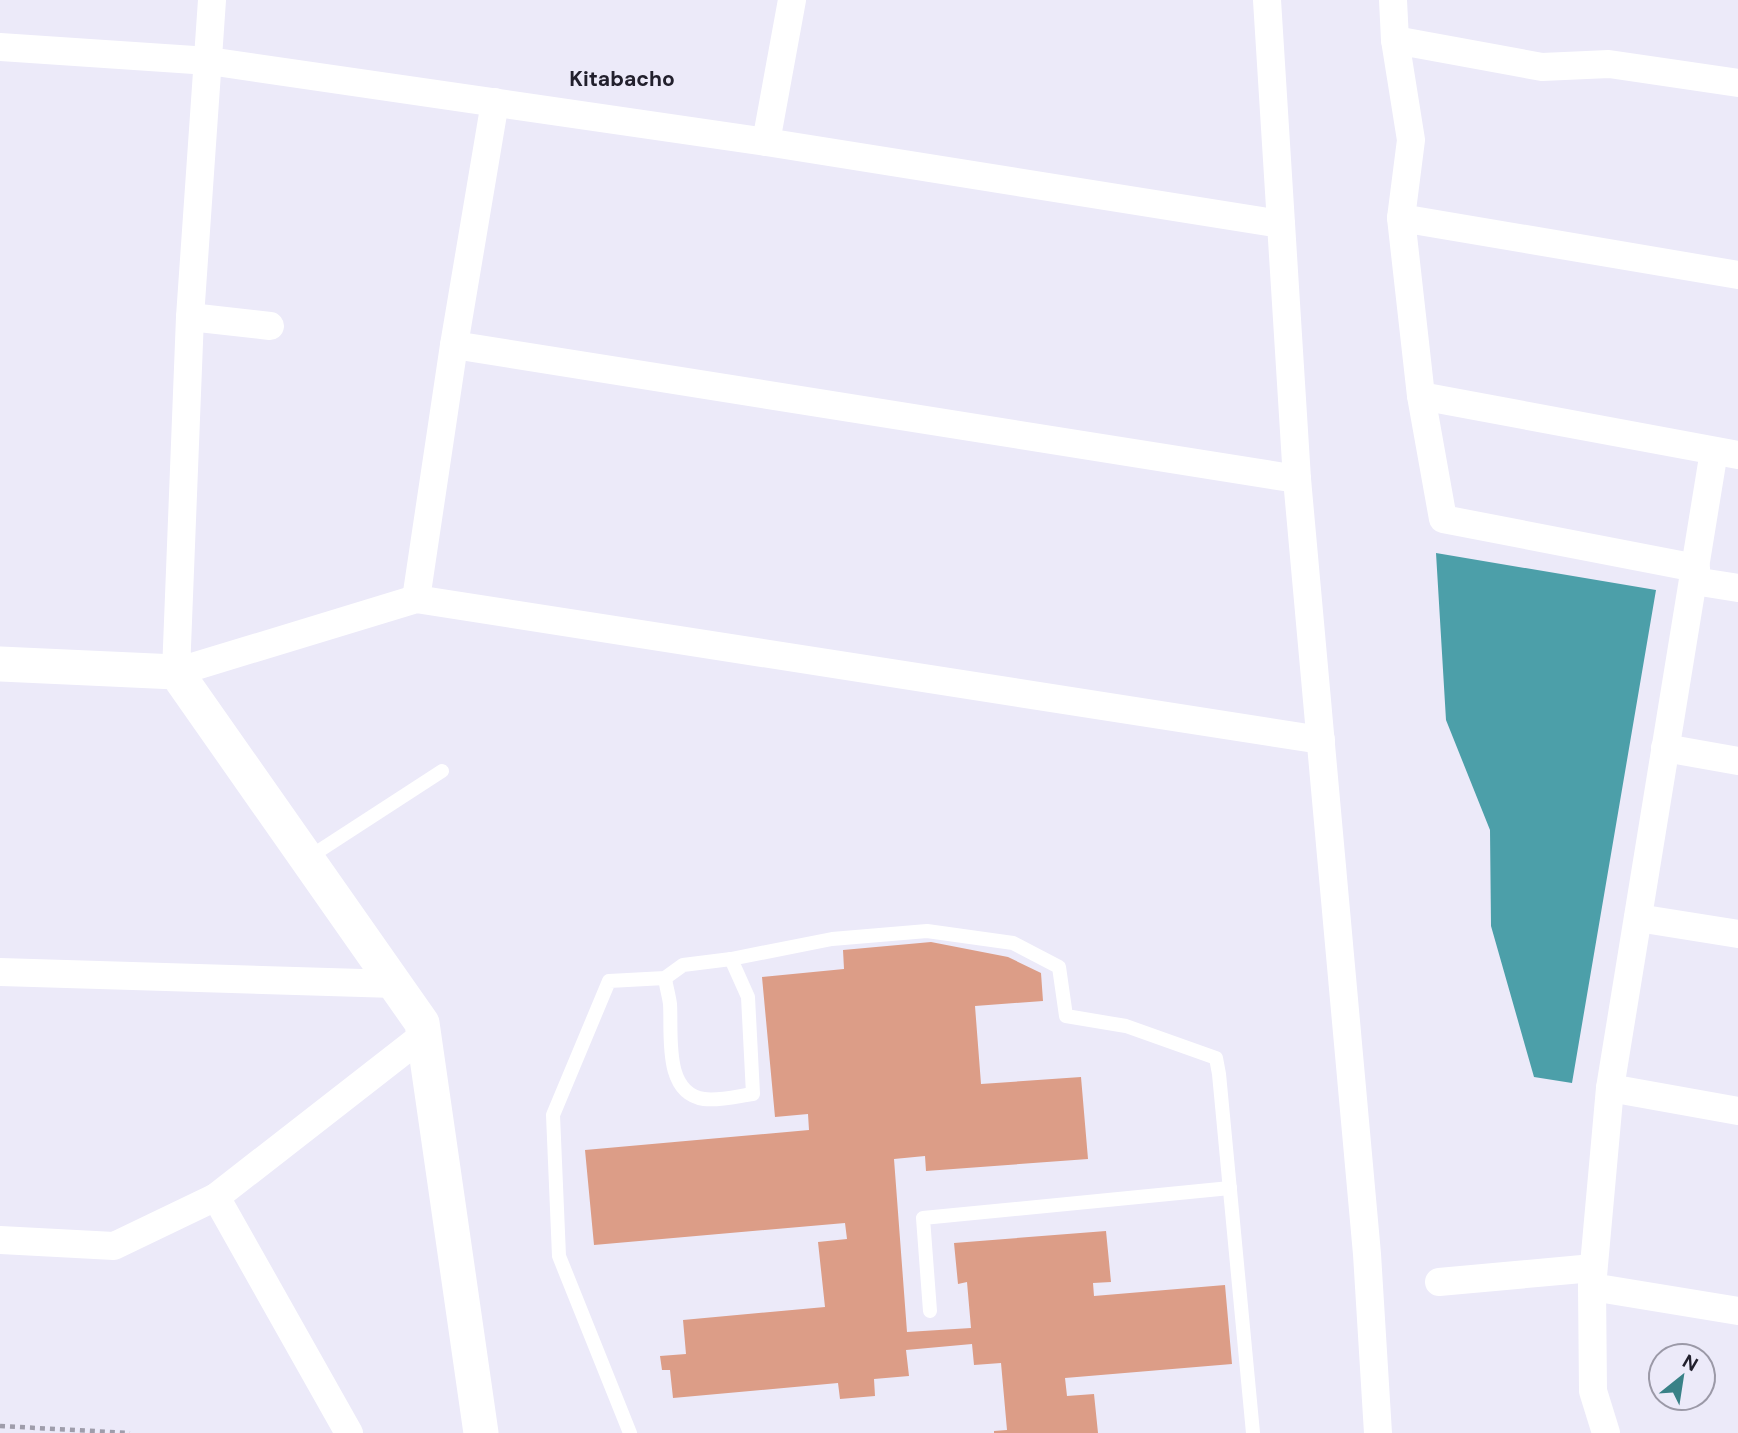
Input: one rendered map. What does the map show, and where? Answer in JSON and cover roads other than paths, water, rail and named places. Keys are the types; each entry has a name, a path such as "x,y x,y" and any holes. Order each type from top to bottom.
{"street":[{"path":"212,0 190,317 176,673 422,1024 481,1433"},
{"path":"766,142 792,0"},
{"path":"1267,0 1297,479 1367,1254 1378,1433"},
{"path":"1393,0 1395,40 1411,140 1401,218 1421,396 1443,519 1695,575 1738,588"},
{"path":"1395,40 1542,67 1609,64 1738,83"},
{"path":"0,47 209,61 766,142 1281,224"},
{"path":"416,599 454,345 495,102"},
{"path":"1401,218 1738,275"},
{"path":"190,317 271,326"},
{"path":"454,345 1297,479"},
{"path":"1421,396 1726,453 1695,575 1610,1088 1593,1278 1593,1391 1606,1433"},
{"path":"0,664 176,673 416,599 1321,740"},
{"path":"1665,748 1738,761"},
{"path":"1639,918 1738,934"},
{"path":"0,972 395,985"},
{"path":"0,1240 114,1246 216,1198 424,1035"},
{"path":"1610,1088 1738,1111"},
{"path":"216,1198 349,1433"},
{"path":"1439,1282 1593,1278 1738,1311"}],"lane":[{"path":"307,858 442,771"},
{"path":"630,1433 559,1256 553,1115 609,981 664,978 683,965 731,959 832,939 927,931 1013,943 1059,967 1066,1016 1126,1026 1216,1059 1253,1433"},
{"path":"664,978 670,1003 674,1071 686,1091 702,1099 753,1094 748,997 731,959"},
{"path":"930,1311 923,1218 1230,1188"}],"water":[{"path":"1436,553 1656,590 1572,1083 1534,1077 1491,926 1490,830 1446,720"}],"district":[{"name":"Kitabacho","path":"622,79"}]}
